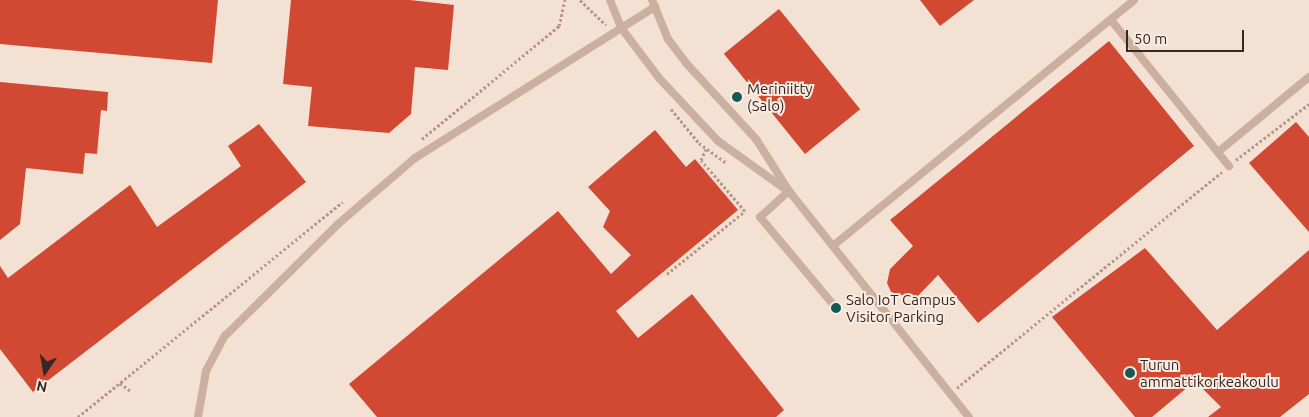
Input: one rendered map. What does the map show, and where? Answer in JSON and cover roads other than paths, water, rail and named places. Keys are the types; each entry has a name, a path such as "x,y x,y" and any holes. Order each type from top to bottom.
{"lane":[{"path":"610,0 622,29 659,78 718,141 788,192"},
{"path":"834,245 1134,0"},
{"path":"198,417 206,371 224,336 338,224 415,158 622,29 653,4 668,39 756,140 788,192 834,245 952,392 969,417"},
{"path":"1111,20 1229,166"},
{"path":"1218,152 1309,77"},
{"path":"788,192 760,217 836,308"}],"place":[{"name":"Meriniitty (Salo)","path":"737,97"},
{"name":"Salo IoT Campus Visitor Parking","path":"836,308"},
{"name":"Turun ammattikorkeakoulu","path":"1130,373"}]}
